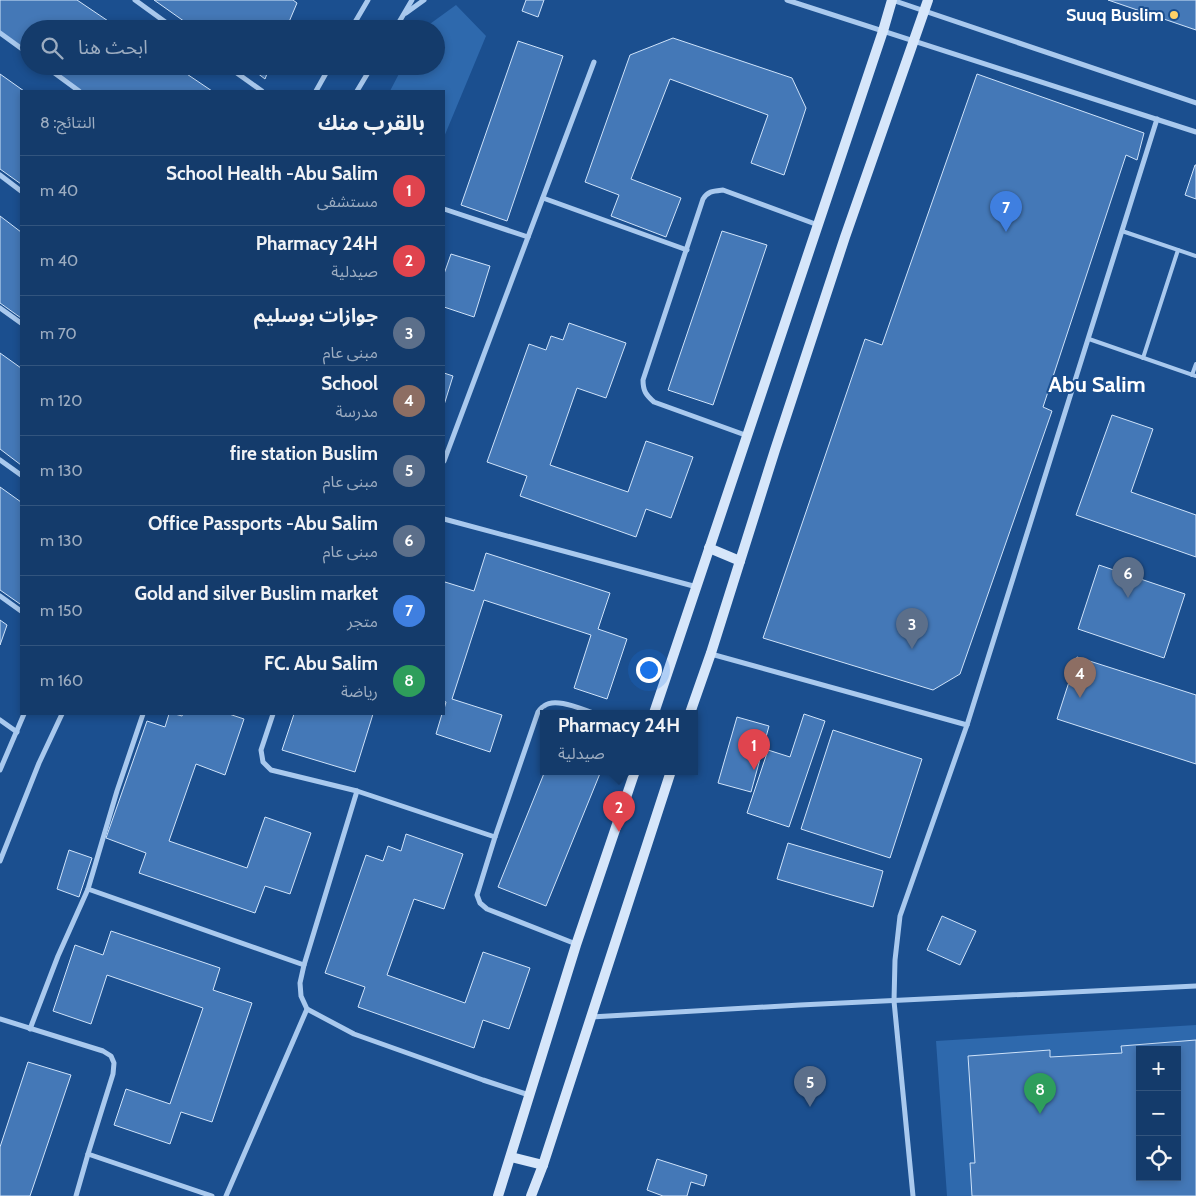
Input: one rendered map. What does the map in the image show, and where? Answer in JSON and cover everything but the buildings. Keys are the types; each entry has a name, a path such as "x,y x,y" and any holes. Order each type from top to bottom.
{"main road":[{"path":"655,710 892,0"},
{"path":"691,710 711,654 842,246 928,0"},
{"path":"709,548 740,561"},
{"path":"498,1196 576,945 634,775"},
{"path":"531,1196 543,1165 670,775"},
{"path":"511,1157 543,1165"}],"street":[{"path":"135,0 163,20"},
{"path":"356,20 368,0"},
{"path":"399,20 412,0"},
{"path":"403,14 424,0"},
{"path":"788,0 1196,132"},
{"path":"892,0 1196,103"},
{"path":"0,34 20,48"},
{"path":"445,458 594,62"},
{"path":"57,75 78,90"},
{"path":"240,75 261,90"},
{"path":"317,90 325,75"},
{"path":"358,90 367,75"},
{"path":"914,1196 894,1002 895,960 900,916 967,725 1157,120"},
{"path":"0,175 20,190"},
{"path":"748,436 654,402 646,396 644,389 644,380 702,199 712,191 723,190 818,225"},
{"path":"543,198 687,250"},
{"path":"445,208 528,237"},
{"path":"0,308 20,322"},
{"path":"0,460 20,474"},
{"path":"445,518 697,587"},
{"path":"0,596 20,610"},
{"path":"711,654 967,725"},
{"path":"576,945 487,909 480,903 478,895 495,837 538,712 544,705 551,703 561,703 584,710"},
{"path":"0,770 24,715"},
{"path":"0,861 62,715"},
{"path":"30,1029 58,956 88,889 117,791 143,715"},
{"path":"273,715 261,750 264,762 271,770 357,791 495,837"},
{"path":"0,720 17,732"},
{"path":"357,791 304,965 300,984 301,996 307,1009 354,1034 529,1095"},
{"path":"88,889 304,965"},
{"path":"591,1017 1196,986"},
{"path":"226,1196 307,1009"},
{"path":"0,1019 103,1051 111,1056 114,1063 113,1074 76,1196"},
{"path":"88,1154 212,1196"}],"lane":[{"path":"1122,232 1196,256"},
{"path":"1143,358 1178,250"},
{"path":"1089,339 1194,376 1196,364"}],"shaded area":[{"path":"456,5 486,36 445,135 445,90 391,90 398,75 445,75 445,20 435,20"},
{"path":"1196,1025 1196,1196 947,1196 936,1041"}],"place":[{"name":"Suuq Buslim","path":"1174,15"},
{"name":"Gold and silver Buslim market","path":"1006,232"},
{"name":"Office Passports -Abu Salim","path":"1128,598"},
{"name":"جوازات بوسليم","path":"912,649"},
{"name":"School","path":"1080,698"},
{"name":"School Health -Abu Salim","path":"754,770"},
{"name":"Pharmacy 24H","path":"619,832"},
{"name":"fire station Buslim","path":"810,1107"},
{"name":"FC. Abu Salim","path":"1040,1114"}],"district":[{"name":"Abu Salim","path":"1097,384"}]}
